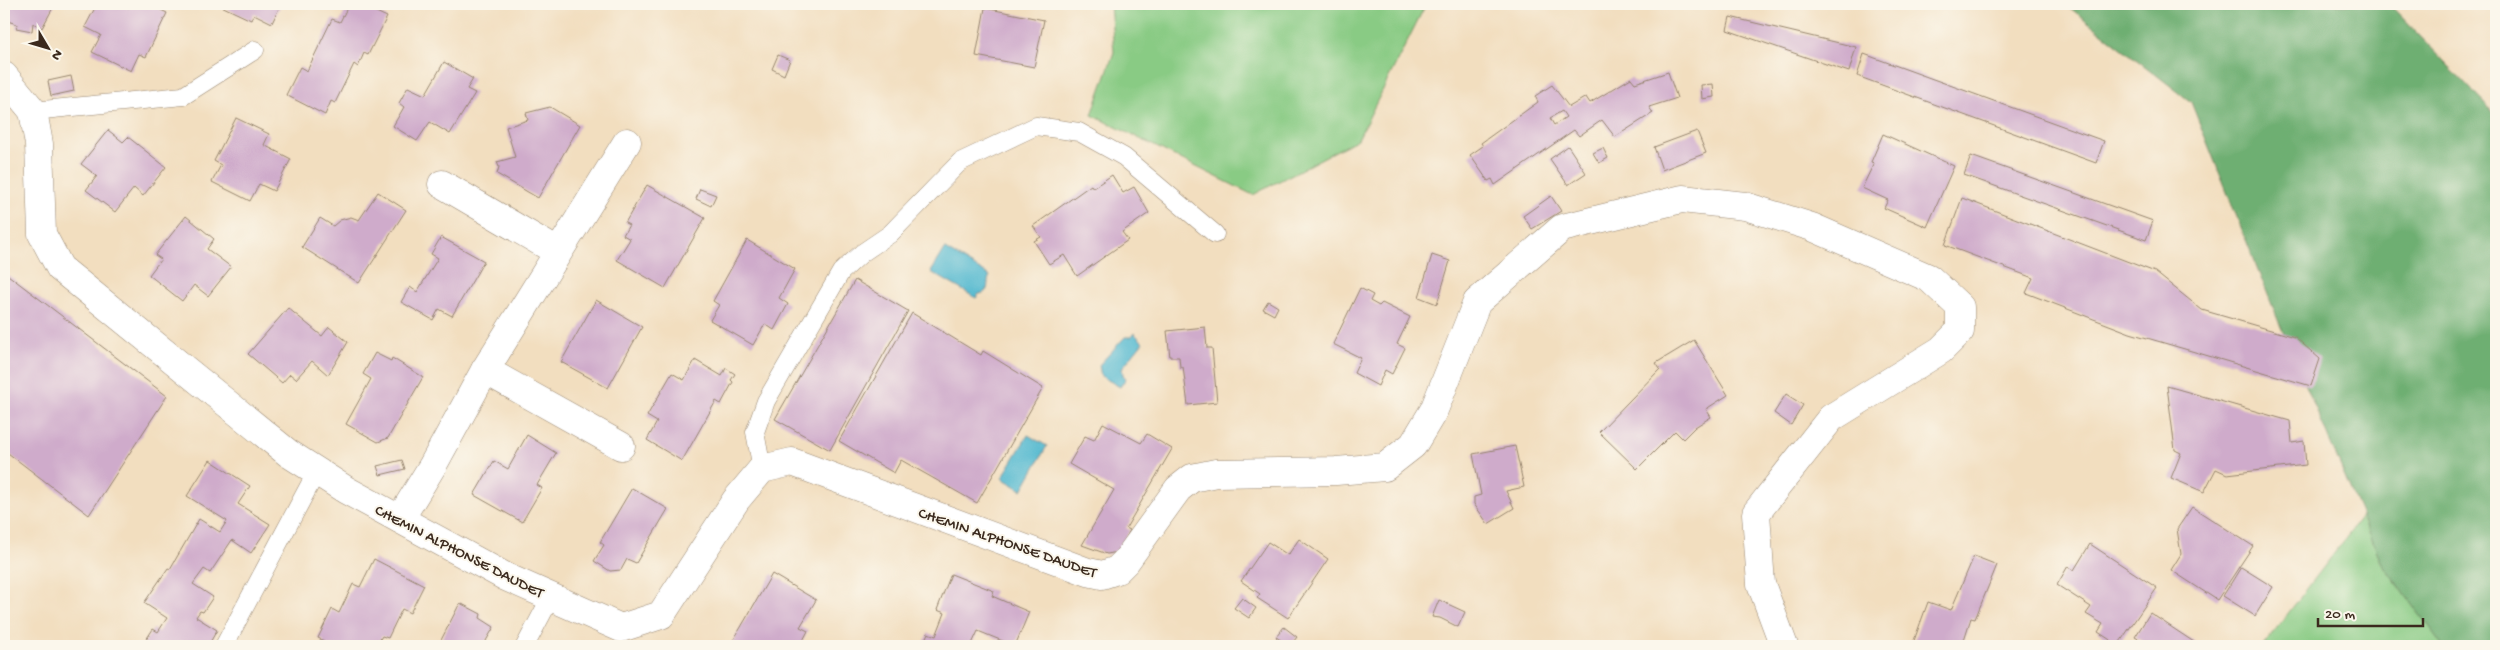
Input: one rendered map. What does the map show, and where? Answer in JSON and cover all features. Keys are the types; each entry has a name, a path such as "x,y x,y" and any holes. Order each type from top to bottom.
{"street":[{"path":"4,76 33,110"},
{"name":"CHEMIN ALPHONSE DAUDET","path":"33,110 39,144 42,234 60,268 288,453 316,471 506,577 621,628 661,615 736,500 762,468 792,462 1088,572 1102,574 1117,570 1126,561 1178,489 1192,478 1216,473 1336,471 1386,468 1413,445 1434,410 1476,302 1562,228 1682,200 1745,206 1812,227 1929,278 1960,307 1960,331 1941,350 1830,418 1756,513 1761,584 1784,646"},
{"path":"400,519 433,465 485,370 626,142"},
{"path":"442,184 558,252"},
{"path":"485,370 621,446"}],"lane":[{"path":"33,110 182,96 255,50"},
{"path":"762,468 754,432 766,401 841,272 862,253 890,234 960,162 1036,126 1079,132 1124,157 1215,234"},
{"path":"224,646 316,471"},
{"path":"525,646 551,597"}],"green space":[{"path":"1110,4 1426,4 1358,139 1253,195 1092,115 1114,52"},
{"path":"2065,4 2389,4 2496,115 2496,646 2443,646 2382,563 2278,320 2191,102"},
{"path":"2362,517 2382,563 2443,646 2263,646"}],"water":[{"path":"945,249 990,276 986,291 979,294 976,298 931,272"},
{"path":"1134,333 1143,342 1122,368 1123,375 1126,378 1120,387 1101,376 1099,365 1125,337 1131,337"},
{"path":"1028,435 1047,446 1022,490 1002,478"}],"building":[{"path":"4,4 55,4 42,28 33,23 32,31 16,28 17,24 4,20"},
{"path":"97,4 121,4 129,8 131,4 149,4 167,13 146,57 139,54 131,71 92,52 101,35 85,27"},
{"path":"217,4 281,4 272,23 254,14 251,20"},
{"path":"349,4 359,4 387,17 368,55 364,53 358,67 354,64 335,103 331,101 325,115 286,95 300,67 307,71 332,19 340,22"},
{"path":"985,8 1044,20 1034,67 976,56"},
{"path":"1730,17 1856,47 1849,72 1727,30"},
{"path":"1864,54 2104,141 2096,163 1857,76"},
{"path":"778,55 790,60 784,75 772,69"},
{"path":"444,62 473,79 467,89 475,93 450,134 430,122 417,141 393,126 404,107 399,103 408,87 425,95"},
{"path":"1668,72 1677,98 1649,107 1653,113 1615,137 1602,120 1579,136 1574,130 1495,185 1492,179 1488,181 1470,155 1483,146 1481,143 1538,102 1535,96 1552,85 1569,107 1586,97 1590,103 1631,78 1635,83","holes":["1562,111 1566,117 1554,125 1550,118"]},
{"path":"71,76 74,91 51,96 48,81"},
{"path":"1713,84 1714,97 1702,99 1701,85"},
{"path":"550,107 580,125 538,198 497,174 499,167 497,162 515,157 506,127 528,120 526,113"},
{"path":"236,118 269,134 264,145 291,159 274,191 259,184 250,201 212,182 221,165 214,161"},
{"path":"108,130 123,142 128,137 166,167 143,196 134,188 115,212 86,190 97,176 81,164"},
{"path":"1697,131 1706,153 1662,170 1654,147"},
{"path":"1883,134 1954,166 1927,227 1884,208 1888,200 1862,188 1874,163 1871,162"},
{"path":"1568,146 1586,173 1568,185 1550,159"},
{"path":"1603,148 1608,158 1599,163 1593,153"},
{"path":"1971,156 2153,221 2146,240 1964,175"},
{"path":"1112,175 1123,193 1134,187 1149,213 1122,232 1128,240 1077,276 1064,255 1049,264 1034,241 1041,237 1033,226 1091,185 1093,188"},
{"path":"647,185 705,218 665,288 617,260 630,239 623,235 629,225 625,223"},
{"path":"700,189 716,195 711,206 696,199"},
{"path":"378,192 406,210 359,283 302,247 320,218 333,226 340,220 351,217 359,220"},
{"path":"1551,196 1561,211 1532,229 1523,216"},
{"path":"1962,198 2155,272 2202,310 2295,337 2320,359 2311,386 2130,333 2026,293 2033,278 1945,245"},
{"path":"186,216 214,239 207,249 231,267 208,296 194,285 182,301 149,275 161,259 155,255"},
{"path":"441,237 484,261 452,316 439,309 433,320 401,302 410,287 417,292 438,258 431,254"},
{"path":"747,240 795,269 779,298 788,304 774,330 765,324 753,345 710,320 719,305 713,301"},
{"path":"1432,255 1450,261 1437,304 1419,297"},
{"path":"4,272 167,396 89,515 4,450"},
{"path":"855,280 908,311 830,450 775,419"},
{"path":"1360,288 1373,295 1370,301 1379,306 1382,303 1410,317 1397,344 1405,348 1392,374 1385,370 1378,386 1354,373 1361,358 1333,344"},
{"path":"596,300 642,327 608,388 561,362"},
{"path":"1268,301 1278,307 1274,315 1263,309"},
{"path":"288,308 322,336 329,327 348,342 328,375 312,361 296,379 290,374 282,383 248,354"},
{"path":"912,313 981,355 983,351 1043,388 977,503 901,460 894,473 839,441"},
{"path":"1205,327 1207,348 1212,348 1217,402 1188,405 1183,367 1180,367 1179,357 1170,357 1167,331"},
{"path":"1694,340 1728,395 1706,409 1711,417 1695,427 1683,439 1675,431 1637,469 1599,432 1660,369 1656,363"},
{"path":"375,353 391,361 392,358 423,377 388,438 378,442 346,424 371,379 363,374"},
{"path":"695,360 722,376 726,368 735,374 731,380 733,382 721,404 716,401 682,461 647,440 657,422 647,416 672,373 684,380"},
{"path":"2167,386 2290,421 2292,443 2304,441 2306,465 2227,474 2216,469 2204,492 2171,478 2181,453 2175,450"},
{"path":"1786,394 1803,405 1791,425 1774,413"},
{"path":"1103,423 1141,443 1147,434 1172,449 1126,528 1130,530 1118,552 1107,554 1082,545 1114,490 1069,464 1085,436 1094,440"},
{"path":"527,435 556,453 537,485 542,488 522,522 474,495 494,461 508,469"},
{"path":"1515,446 1524,487 1506,491 1514,508 1488,524 1474,504 1474,497 1481,495 1473,454"},
{"path":"210,460 250,486 238,504 270,524 251,553 232,540 210,573 204,569 193,584 213,597 203,612 200,611 196,617 217,630 208,646 142,646 153,629 158,632 167,618 144,603 168,568 170,569 199,519 220,532 227,521 187,496"},
{"path":"402,460 405,469 380,475 377,466"},
{"path":"632,488 668,509 636,563 627,559 621,570 610,571 594,561 604,545 600,542"},
{"path":"2192,507 2253,546 2217,600 2171,570 2181,554 2177,529"},
{"path":"1299,539 1328,559 1288,618 1257,598 1260,594 1241,581 1268,542 1288,555"},
{"path":"2090,544 2157,588 2118,645 2098,632 2103,624 2086,614 2091,607 2057,585 2068,566 2074,570"},
{"path":"1974,556 1997,565 1975,619 1971,618 1962,646 1912,646 1928,602 1951,610"},
{"path":"374,559 424,585 410,613 402,609 388,638 382,636 376,646 321,646 324,641 318,638 332,609 339,613 353,584 360,587"},
{"path":"2241,567 2273,587 2255,616 2223,596"},
{"path":"772,574 816,600 800,627 808,631 800,646 730,646"},
{"path":"951,574 994,591 992,596 1029,612 1015,646 978,631 971,646 922,646 928,633 936,636 945,613 937,610"},
{"path":"1242,598 1256,608 1249,618 1234,608"},
{"path":"1439,600 1465,612 1458,627 1440,618 1432,617"},
{"path":"460,603 481,614 480,618 494,627 483,646 438,646"},
{"path":"2150,613 2200,646 2150,646 2135,637"},
{"path":"1284,627 1297,637 1290,646 1276,637"}]}
